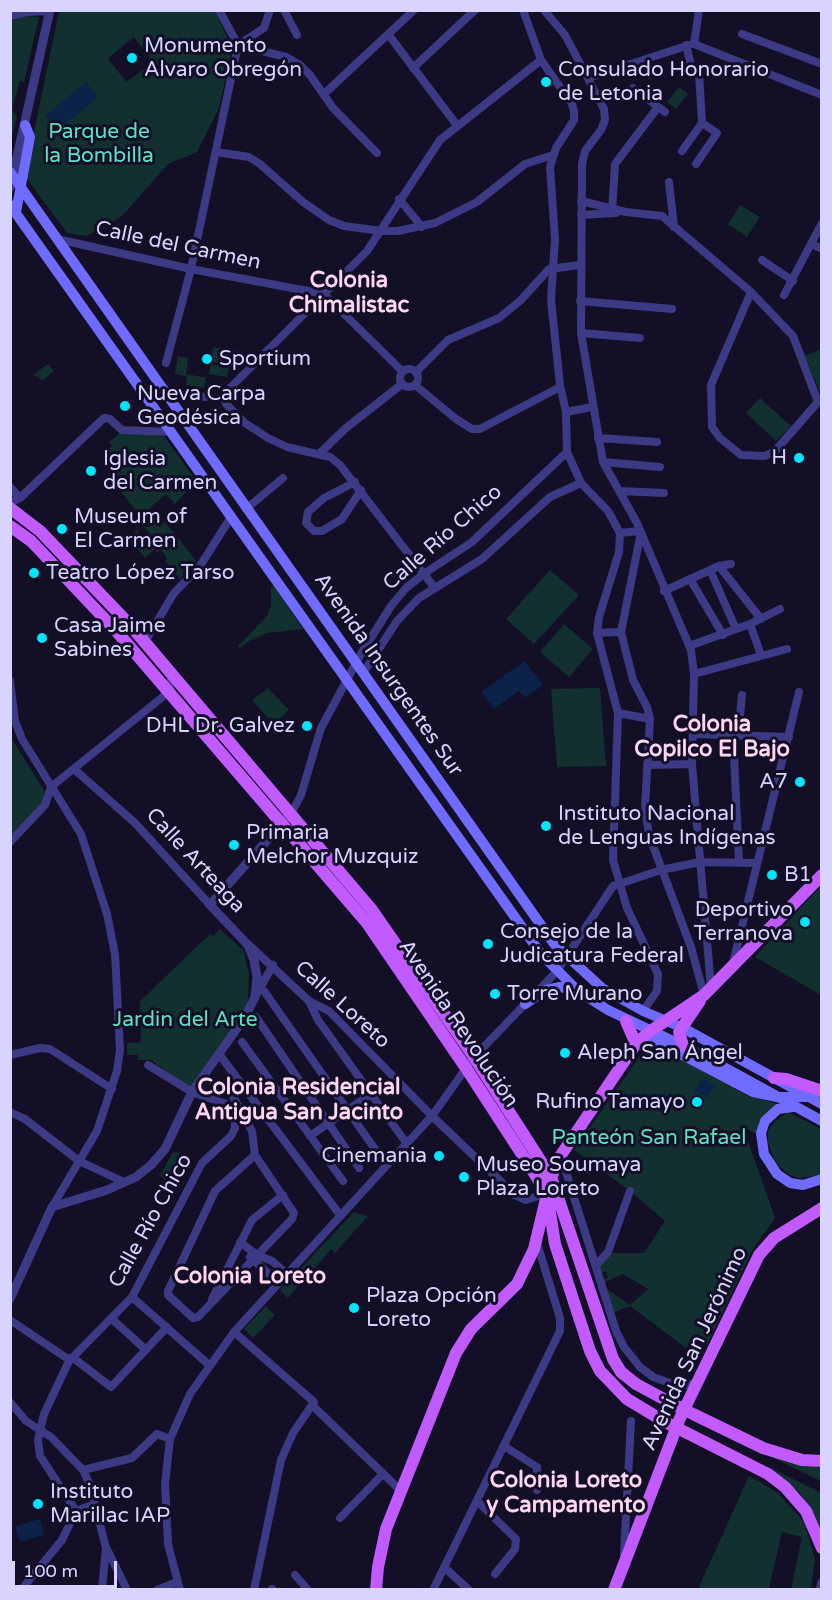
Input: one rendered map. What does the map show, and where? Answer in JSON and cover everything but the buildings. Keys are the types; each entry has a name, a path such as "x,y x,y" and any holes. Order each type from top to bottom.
{"main road":[{"path":"13,208 16,187 30,137 25,125"},
{"name":"Avenida Insurgentes Sur","path":"12,174 16,187 57,238 555,945 593,982 643,1011 681,1027 822,1104"},
{"name":"Avenida Insurgentes Sur","path":"13,208 521,927 557,971 578,991 626,1021 683,1046 822,1121"},
{"name":"Avenida Revolución","path":"10,508 40,531 145,642 292,812 372,910 470,1062 547,1193 555,1244 590,1351 600,1371 627,1399 665,1422 768,1474 785,1487 806,1511 822,1548"},
{"name":"Avenida Revolución","path":"10,526 31,541 170,691 367,923 470,1062 551,1177 605,1342 621,1371 636,1384 660,1397 764,1448 802,1460 822,1461"},
{"path":"376,1590 381,1547 459,1347 476,1324 512,1291 525,1270 536,1241 551,1177 561,1155 636,1044 649,1032 705,993 822,875"},
{"path":"525,1004 546,990 560,987 578,991"},
{"path":"683,1046 679,1036 681,1027 705,993"},
{"path":"626,1021 636,1044"},
{"path":"636,1044 656,1041 747,1090 777,1097 807,1097"},
{"path":"774,1078 786,1079 822,1091"},
{"path":"793,1107 778,1109 765,1121 761,1133 764,1154 777,1174 790,1183 803,1185 822,1179"},
{"name":"Avenida San Jerónimo","path":"614,1590 657,1473 695,1384 759,1255 774,1238 799,1221 819,1212 822,1197"},
{"path":"627,1399 636,1384"},
{"path":"650,1413 660,1397"}],"street":[{"path":"166,363 191,269 238,45 219,10"},
{"path":"238,45 264,28 270,10"},
{"path":"285,10 297,35"},
{"path":"413,68 475,10"},
{"path":"523,10 542,60 572,104 574,111 574,120 553,154 550,167 555,239 551,300 566,412 567,452 581,483 608,511 620,533 619,552 599,617 597,633 618,713 613,860 627,908 658,974 657,991 643,1011"},
{"path":"544,10 561,30 588,78 603,109 605,120 602,130 585,151 582,164 581,333 603,462 640,533 689,646 694,674 692,764 700,862 705,993"},
{"path":"682,150 702,123 699,72 691,65 690,45 699,10"},
{"path":"10,16 26,12 50,11 12,174"},
{"path":"324,94 410,12"},
{"path":"388,34 456,124"},
{"path":"742,34 822,64"},
{"path":"238,45 286,57 310,75 333,108 376,153"},
{"path":"588,78 690,45 822,95"},
{"path":"433,586 340,465 320,453 287,447 268,438 245,423 226,404 224,398 367,251 399,199 440,140 456,124 542,60"},
{"path":"612,210 615,164 662,110 633,88"},
{"path":"696,164 717,133 702,123"},
{"path":"216,152 249,157 303,202 329,220 344,226 381,231 422,227 477,202 525,164 553,154"},
{"path":"669,182 674,227"},
{"path":"399,199 422,227"},
{"path":"581,201 612,210 662,216 751,292 793,336 818,402 775,451 765,456 741,455 720,438 712,428 711,385 751,292"},
{"path":"581,215 612,210"},
{"path":"784,295 822,223"},
{"name":"Calle del Carmen","path":"57,238 191,269 324,294"},
{"path":"812,244 822,249"},
{"path":"762,260 793,281"},
{"path":"416,372 448,340 499,318 521,300 543,273 554,267 580,265"},
{"path":"324,294 403,372"},
{"path":"580,301 672,309"},
{"path":"581,333 640,338"},
{"path":"410,369 416,372 418,378 415,385 409,387 402,384 400,378 403,372 410,369"},
{"path":"320,453 346,428 402,384"},
{"path":"415,385 456,420 472,429 480,429 561,387"},
{"path":"163,390 205,397"},
{"path":"566,412 592,407"},
{"path":"10,503 20,498 104,418 110,419 122,430 172,432"},
{"path":"598,438 657,442"},
{"name":"Calle Río Chico","path":"292,812 301,795 321,728 346,679 391,606 406,588 472,542 567,452"},
{"path":"603,462 660,467"},
{"path":"246,509 283,478"},
{"path":"355,482 324,498 308,512 306,523 314,531 322,531 342,519 360,490"},
{"name":"Calle Río Chico","path":"363,673 409,607 433,586 482,559 550,497 581,483"},
{"path":"10,487 20,498"},
{"path":"620,491 664,493"},
{"path":"145,642 174,593 200,566 231,517"},
{"path":"620,533 640,533"},
{"path":"640,533 621,632 626,657 650,719 645,808 649,835 691,947 705,993"},
{"path":"664,591 719,566 731,564"},
{"path":"719,566 761,619"},
{"path":"710,570 736,629"},
{"path":"690,579 723,635"},
{"path":"689,646 723,635 780,609"},
{"path":"750,624 761,655"},
{"path":"597,633 621,632"},
{"path":"694,674 787,649"},
{"path":"10,842 45,805 51,787 170,691 171,673"},
{"path":"10,681 13,723 81,834 112,933 120,1050 112,1089 97,1131 52,1207 10,1299"},
{"path":"732,967 799,692"},
{"path":"739,862 736,735 742,695"},
{"path":"618,713 650,719"},
{"path":"693,734 789,737"},
{"path":"647,765 692,764"},
{"name":"Calle Arteaga","path":"74,769 135,823 248,945 256,968 255,996"},
{"path":"210,905 292,812"},
{"path":"157,1590 178,1586 170,1558 165,1515 165,1484 170,1439 190,1394 208,1364 234,1332 432,1116 470,1062 557,971 609,891 620,882 700,862 756,864"},
{"name":"Calle Loreto","path":"248,945 273,965 309,1001 328,1011 432,1116 515,1195 526,1200 547,1193"},
{"name":"Calle Arteaga","path":"52,1207 90,1197 124,1182 152,1165 165,1149 192,1092 245,1017 273,965"},
{"path":"264,991 377,1152"},
{"path":"309,1001 318,1020 407,1144"},
{"path":"256,1017 359,1168"},
{"path":"242,1042 344,1180"},
{"path":"10,1055 40,1048 53,1051 112,1089"},
{"path":"219,1054 340,1215"},
{"name":"Calle Río Chico","path":"76,1511 42,1461 38,1445 39,1430 44,1414 71,1358 132,1297 202,1163 231,1136 235,1128 235,1114 226,1104 192,1092 148,1065"},
{"path":"229,1089 252,1131 255,1155 293,1209 292,1219 198,1317 193,1318 168,1295 168,1291 215,1191 255,1155"},
{"path":"310,1136 371,1094"},
{"path":"10,1112 25,1119 80,1161 124,1182"},
{"path":"561,1155 616,1330 634,1361 646,1373 661,1381 678,1386 695,1384"},
{"path":"596,1265 608,1252 630,1191"},
{"path":"208,1306 252,1220 283,1195"},
{"path":"433,1590 561,1324 536,1241"},
{"path":"239,1244 255,1257 278,1282"},
{"path":"255,1257 272,1260 286,1273"},
{"path":"132,1297 208,1364"},
{"path":"112,1318 146,1350"},
{"path":"10,1320 65,1357 71,1358 111,1387 167,1327"},
{"path":"234,1332 313,1403 401,1491"},
{"path":"10,1402 26,1421 51,1437 83,1470 95,1504 106,1548 128,1590"},
{"path":"254,1590 281,1460 293,1434 313,1403"},
{"path":"624,1563 631,1421"},
{"path":"83,1470 132,1458 157,1434 170,1439"},
{"path":"504,1446 537,1467 537,1490"},
{"path":"340,1518 383,1474"},
{"path":"477,1501 516,1539 515,1549 495,1574"},
{"path":"21,1590 62,1540 76,1511 95,1504"},
{"path":"102,1590 106,1548"},
{"path":"444,1567 468,1590"},
{"path":"295,1575 308,1590"},
{"path":"820,1590 822,1582"}],"green space":[{"name":"Parque de la Bombilla","path":"59,11 215,11 232,48 219,108 197,152 168,164 122,216 87,236 67,233 25,176","holes":["134,37 153,62 126,82 108,58"]},
{"path":"23,16 39,17 24,82 20,81 12,110 17,116 11,139 11,21"},
{"path":"679,87 688,94 676,109 667,102"},
{"path":"740,205 760,217 747,237 728,224"},
{"path":"213,347 244,352 242,367 211,362"},
{"path":"821,349 821,395 805,356"},
{"path":"178,356 188,358 186,376 175,374"},
{"path":"48,364 54,371 43,380 33,375"},
{"path":"211,364 229,367 227,377 209,374"},
{"path":"187,374 206,378 204,388 186,385"},
{"path":"760,398 791,426 776,441 746,413"},
{"path":"120,433 164,436 196,481 175,504 166,494 141,516 116,486 121,481 115,473 122,466 108,450 112,446 109,442"},
{"path":"155,522 159,527 165,522 197,562 180,579 165,561 167,558 161,550 157,552 155,549 145,558 128,538 141,527 138,532 147,543 153,537 144,527 149,527"},
{"path":"550,570 579,595 534,644 506,619"},
{"path":"274,585 303,629 268,633 249,641 240,648 238,646 267,616 271,605 271,587"},
{"path":"564,624 593,649 569,677 540,652"},
{"path":"268,688 289,710 274,724 252,700"},
{"path":"600,688 606,766 557,767 551,689"},
{"path":"10,736 45,792 43,802 11,837"},
{"name":"Deportivo Terranova","path":"821,886 822,994 821,995 755,957"},
{"name":"Jardin del Arte","path":"220,929 244,951 249,975 248,1000 243,1016 190,1089 151,1060 138,1060 138,1055 127,1055 127,1043 141,1042 140,1001 210,934 213,936"},
{"name":"Panteón San Rafael","path":"656,1046 748,1096 779,1104 759,1135 743,1127 775,1218 753,1249 707,1345 694,1336 686,1348 630,1306 613,1313 604,1287 630,1305 648,1289 623,1274 603,1283 602,1280 608,1278 606,1271 600,1273 598,1266 609,1253 644,1253 665,1221 630,1191 574,1150 645,1049 654,1049"},
{"path":"788,1112 821,1129 821,1175 799,1178 788,1174 775,1162 768,1142 768,1131 775,1121"},
{"path":"177,1152 186,1160 174,1183 170,1185 160,1176 172,1153"},
{"path":"354,1212 368,1216 335,1253 331,1249 288,1298 280,1290"},
{"path":"266,1306 275,1315 253,1338 244,1329"},
{"path":"765,1454 821,1468 821,1481"},
{"path":"767,1466 821,1493 821,1531 800,1493"},
{"path":"749,1476 778,1493 804,1522 815,1559 811,1589 791,1589 802,1537 782,1532 769,1589 698,1589"}],"water":[{"path":"86,82 98,98 57,130 45,115"},
{"path":"525,661 543,685 525,698 519,691 494,709 481,692"},
{"path":"701,1079 715,1085 708,1098 695,1092"},
{"path":"40,1519 44,1535 20,1542 15,1526"}],"place":[{"name":"Monumento Alvaro Obregón","path":"132,58"},
{"name":"Consulado Honorario de Letonia","path":"546,82"},
{"name":"Sportium","path":"207,359"},
{"name":"Nueva Carpa Geodésica","path":"125,406"},
{"name":"H","path":"799,458"},
{"name":"Iglesia del Carmen","path":"91,471"},
{"name":"Museum of El Carmen","path":"62,529"},
{"name":"Teatro López Tarso","path":"34,573"},
{"name":"Casa Jaime Sabines","path":"42,638"},
{"name":"DHL Dr. Galvez","path":"307,726"},
{"name":"A7","path":"800,782"},
{"name":"Instituto Nacional de Lenguas Indígenas","path":"546,826"},
{"name":"Primaria Melchor Muzquiz","path":"234,845"},
{"name":"B1","path":"772,875"},
{"name":"Deportivo Terranova","path":"805,922"},
{"name":"Consejo de la Judicatura Federal","path":"488,944"},
{"name":"Torre Murano","path":"495,994"},
{"name":"Aleph San Ángel","path":"565,1053"},
{"name":"Rufino Tamayo","path":"697,1102"},
{"name":"Cinemania","path":"439,1156"},
{"name":"Museo Soumaya Plaza Loreto","path":"464,1177"},
{"name":"Plaza Opción Loreto","path":"354,1308"},
{"name":"Instituto Marillac IAP","path":"38,1504"}],"district":[{"name":"Colonia Chimalistac","path":"349,294"},
{"name":"Colonia Copilco El Bajo","path":"712,738"},
{"name":"Colonia Residencial Antigua San Jacinto","path":"299,1100"},
{"name":"Colonia Loreto","path":"250,1277"},
{"name":"Colonia Loreto y Campamento","path":"566,1494"}]}
